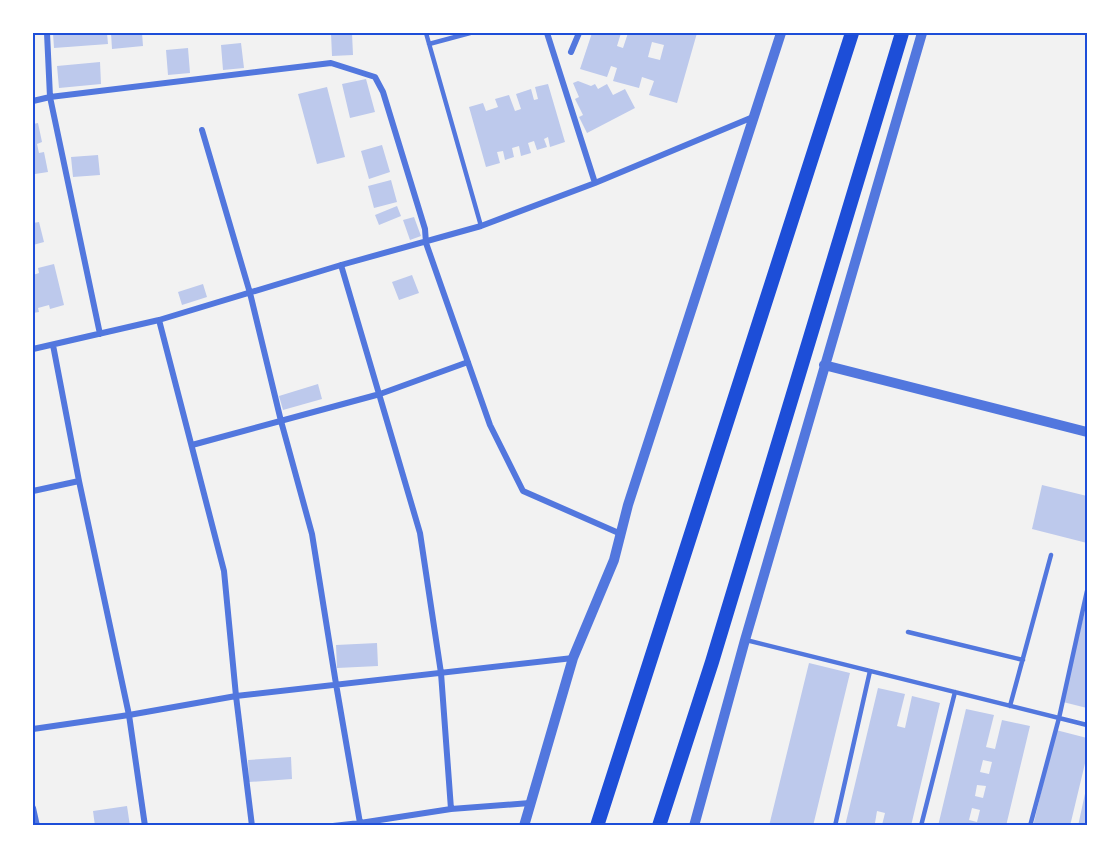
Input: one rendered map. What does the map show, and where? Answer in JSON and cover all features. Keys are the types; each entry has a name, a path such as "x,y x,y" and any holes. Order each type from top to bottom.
{"highway":[{"path":"597,826 852,33"},
{"path":"659,826 722,627 902,33"}],"street":[{"path":"47,33 50,97 100,334"},
{"path":"547,33 595,183"},
{"path":"571,51 579,33"},
{"path":"524,826 573,658 614,560 631,493 780,33"},
{"path":"694,826 824,365 922,33"},
{"path":"33,102 50,97 331,63 375,77 387,103 425,229 426,243 490,425 523,491 621,534"},
{"path":"33,349 159,320 341,265 482,226 595,183 753,117"},
{"path":"202,130 250,293 281,421 312,534 360,825"},
{"path":"341,265 420,533 441,673 451,809"},
{"path":"159,320 224,571 252,826"},
{"path":"53,345 129,715 145,826"},
{"path":"192,445 380,393 468,362"},
{"path":"824,365 1087,432"},
{"path":"33,491 79,480"},
{"path":"33,729 236,696 573,658"},
{"path":"333,826 360,825 451,809 530,803"},
{"path":"33,808 37,826"}],"lane":[{"path":"426,33 482,226"},
{"path":"429,44 470,33"},
{"path":"1010,706 1051,555"},
{"path":"1030,826 1059,718 1087,591"},
{"path":"908,632 1023,660"},
{"path":"745,640 1087,725"},
{"path":"836,826 870,671"},
{"path":"921,826 955,692"}],"building":[{"path":"53,33 107,33 108,44 54,48"},
{"path":"111,33 142,33 143,46 112,49"},
{"path":"331,33 352,33 353,55 332,56"},
{"path":"592,33 621,33 617,46 623,48 628,33 697,33 677,103 649,95 654,81 642,77 639,88 613,81 617,68 611,66 607,77 580,69","holes":["652,42 664,45 660,60 648,57"]},
{"path":"241,43 244,68 223,70 221,45"},
{"path":"188,48 190,73 168,75 166,50"},
{"path":"100,62 101,84 59,88 57,66"},
{"path":"366,79 375,112 350,118 342,84"},
{"path":"578,81 591,86 595,84 598,89 607,84 613,95 625,89 635,108 587,133 579,117 583,115 575,99 579,97 573,83"},
{"path":"548,84 565,142 550,147 548,137 544,139 547,147 537,150 534,141 528,143 531,153 521,156 519,146 512,148 514,157 505,160 503,151 497,152 500,163 486,167 469,107 483,103 486,111 498,107 495,99 509,95 515,111 521,109 516,94 531,89 534,100 538,99 535,87"},
{"path":"327,87 345,157 317,164 298,94"},
{"path":"38,123 42,142 37,144 39,153 44,152 48,172 35,174 33,124"},
{"path":"382,145 390,172 369,179 361,151"},
{"path":"98,155 100,175 73,177 71,157"},
{"path":"391,180 397,202 374,208 368,186"},
{"path":"397,206 401,216 379,225 375,215"},
{"path":"414,217 421,236 410,240 403,220"},
{"path":"39,222 44,242 33,245 33,223"},
{"path":"54,264 64,305 50,309 49,305 38,308 39,312 33,313 33,275 39,273 38,268"},
{"path":"412,275 419,293 399,300 392,282"},
{"path":"203,284 207,297 182,305 178,292"},
{"path":"318,384 322,399 283,410 279,396"},
{"path":"1042,485 1087,496 1087,543 1032,529"},
{"path":"1087,607 1087,708 1063,702"},
{"path":"377,643 378,666 337,668 336,645"},
{"path":"809,663 850,673 813,826 769,826"},
{"path":"878,688 905,694 897,726 905,728 912,696 940,703 911,826 845,826","holes":["877,811 885,813 882,825 875,823"]},
{"path":"966,709 994,715 986,747 995,749 1002,720 1030,726 1006,826 938,826","holes":["983,760 992,762 989,774 980,772","977,785 986,786 983,798 975,796","972,808 980,810 977,822 969,820"]},
{"path":"1056,730 1087,738 1087,755 1070,826 1033,826"},
{"path":"291,757 292,779 249,782 248,760"},
{"path":"1086,789 1087,826 1078,826"},
{"path":"127,806 130,826 95,826 93,811"}]}
